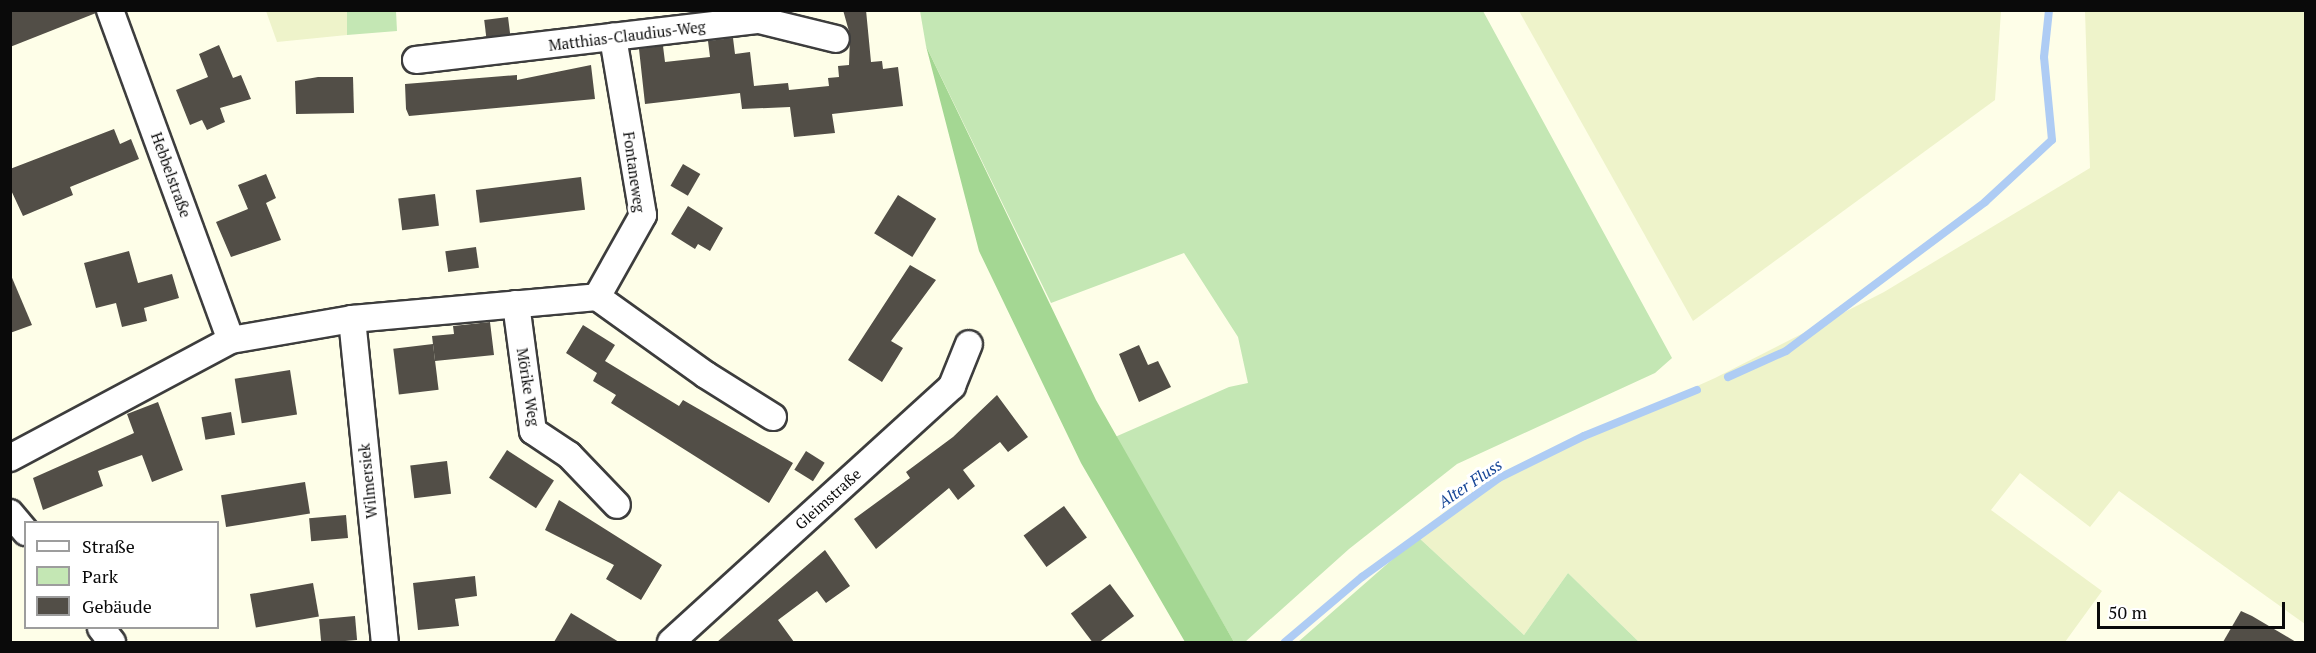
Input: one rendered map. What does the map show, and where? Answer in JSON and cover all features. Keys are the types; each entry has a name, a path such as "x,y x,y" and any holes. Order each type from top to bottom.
{"street":[{"name":"Hebbelstraße","path":"110,10 231,340"},
{"name":"Matthias-Claudius-Weg","path":"416,60 759,20 836,39"},
{"name":"Fontaneweg","path":"597,297 643,215 613,37"},
{"path":"10,458 231,340 352,319 597,297 706,375 773,417"},
{"name":"Mörike Weg","path":"516,304 533,431 569,455 617,505"},
{"name":"Wilmersiek","path":"352,319 385,642"},
{"name":"Gleimstraße","path":"671,642 952,386 969,345"},
{"path":"10,513 24,530"},
{"path":"102,629 112,642"}],"green space":[{"path":"266,11 347,11 347,35 277,42"},
{"path":"347,11 396,11 397,31 347,35"},
{"path":"920,11 1483,11 1672,358 1655,373 1457,464 1349,549 1245,642 1234,642 1115,437 1229,387 1248,383 1238,337 1184,253 1051,303 926,46"},
{"path":"1519,11 2001,11 1995,100 1693,321"},
{"path":"2085,11 2305,11 2305,624 2119,491 2090,527 2020,473 1991,510 2102,591 2065,642 1639,642 1568,573 1524,635 1418,537 1501,474 1715,378 1884,292 2090,168"},
{"path":"926,46 1096,400 1234,642 1185,642 1081,463 979,251"},
{"path":"1418,537 1524,635 1568,573 1639,642 1298,642"}],"building":[{"path":"10,10 95,10 96,13 10,47"},
{"path":"843,10 866,10 871,62 882,61 883,69 898,67 903,106 832,114 835,133 794,137 790,107 742,109 740,93 645,104 639,49 663,46 665,62 710,57 708,41 733,38 735,54 750,52 754,86 788,83 789,90 829,86 828,78 839,77 838,66 849,65 850,35"},
{"path":"508,17 510,34 486,37 484,20"},
{"path":"219,45 233,78 241,75 251,99 220,108 225,122 207,130 202,120 190,125 176,90 208,77 199,54"},
{"path":"591,65 595,99 409,116 406,109 405,84 517,75 517,80"},
{"path":"318,77 353,77 354,113 296,114 295,81"},
{"path":"114,129 120,144 131,139 139,159 70,187 73,195 23,216 10,188 10,169"},
{"path":"683,164 700,174 688,196 670,186"},
{"path":"266,174 276,198 266,203 281,240 231,257 216,222 248,209 238,185"},
{"path":"581,177 585,210 480,223 476,190"},
{"path":"435,194 439,226 402,230 398,199"},
{"path":"898,195 936,219 912,257 874,233"},
{"path":"688,206 723,228 710,251 698,244 695,249 671,234"},
{"path":"476,247 479,268 448,272 445,251"},
{"path":"129,251 138,283 172,274 179,298 144,308 147,321 122,327 116,303 96,308 84,263"},
{"path":"910,265 936,280 891,341 903,348 882,382 848,360"},
{"path":"10,273 32,325 10,333"},
{"path":"490,322 494,355 435,361 432,336 454,334 453,326"},
{"path":"583,325 615,345 605,361 679,406 683,400 793,463 769,503 611,403 616,395 593,381 597,373 566,353"},
{"path":"433,344 439,390 399,395 393,349"},
{"path":"1139,345 1148,365 1158,361 1171,387 1139,402 1119,354"},
{"path":"290,370 297,414 242,423 235,379"},
{"path":"997,395 1028,437 1008,452 1000,442 963,470 975,486 958,500 949,488 876,549 854,519 910,478 906,472 953,437"},
{"path":"158,402 183,470 152,482 142,455 98,471 103,486 43,510 33,478 134,433 127,414"},
{"path":"231,412 235,435 205,440 201,417"},
{"path":"507,450 554,480 536,508 489,478"},
{"path":"806,451 825,463 813,481 794,470"},
{"path":"447,461 451,494 414,498 410,466"},
{"path":"305,482 310,514 226,527 221,495"},
{"path":"559,500 662,565 641,600 606,579 614,565 545,530"},
{"path":"1064,506 1087,538 1046,567 1024,535"},
{"path":"346,515 348,538 311,541 309,518"},
{"path":"825,550 850,586 826,603 817,591 778,620 794,642 717,642"},
{"path":"475,576 477,596 455,599 459,626 418,630 413,583"},
{"path":"313,583 319,616 256,628 250,594"},
{"path":"1110,584 1134,616 1099,642 1092,642 1071,613"},
{"path":"2241,611 2252,616 2296,642 2223,642"},
{"path":"571,613 619,642 554,642"},
{"path":"355,616 357,640 321,642 319,619"}],"waterway":[{"path":"1728,377 1786,351 1985,202 2052,140 2044,57 2049,10"},
{"name":"Alter Fluss","path":"1285,642 1362,577 1499,478 1584,436 1697,390"}]}
